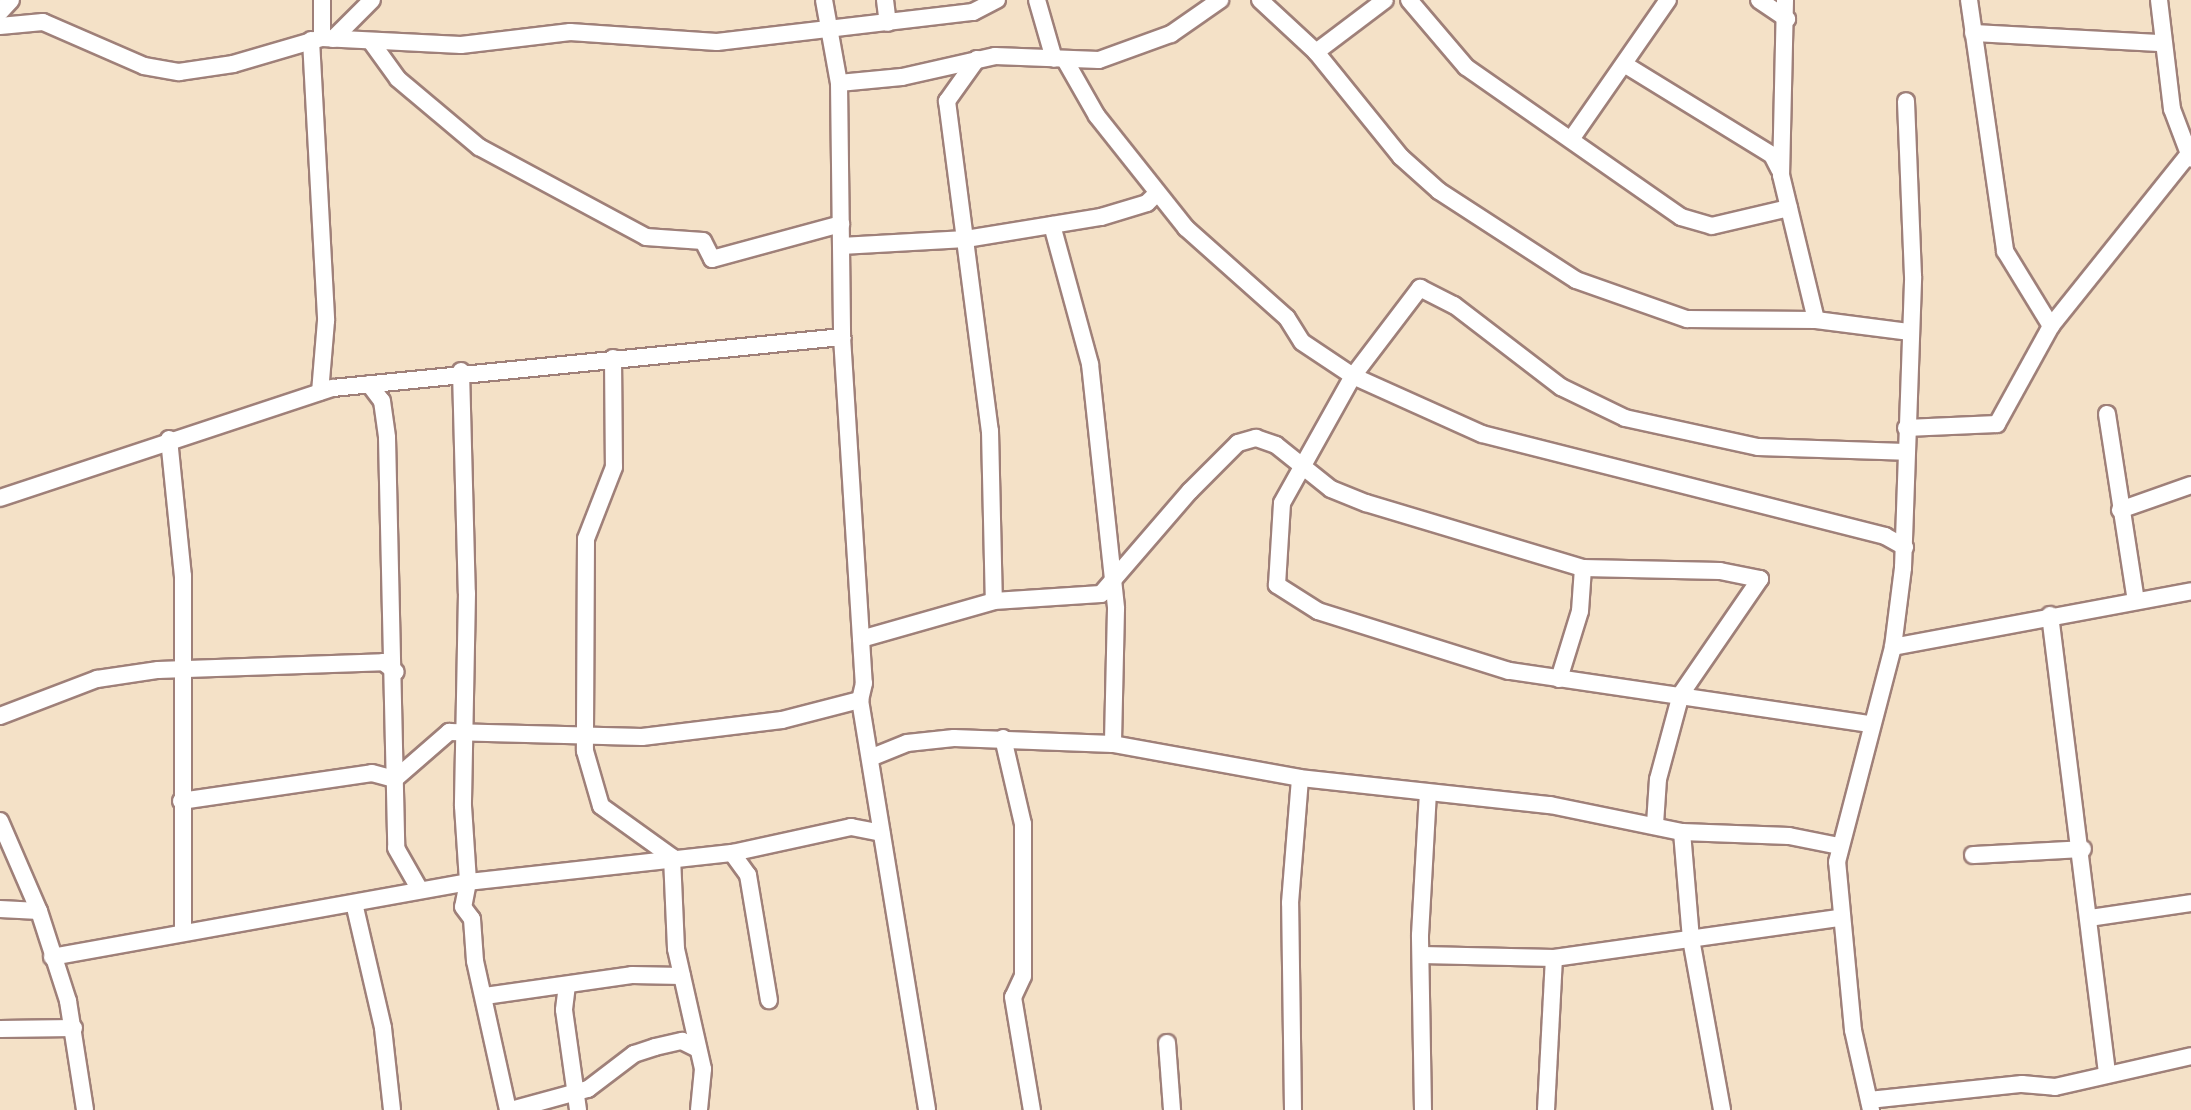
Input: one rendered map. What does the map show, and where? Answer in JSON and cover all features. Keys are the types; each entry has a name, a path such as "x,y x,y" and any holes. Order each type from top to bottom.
{"street":[{"path":"0,12 11,0"},
{"path":"320,392 326,321 322,0"},
{"path":"322,39 372,0"},
{"path":"824,0 839,83 842,337 861,639 860,700 870,758 873,810 881,833 927,1110"},
{"path":"885,0 888,23"},
{"path":"0,26 43,22 144,66 179,72 233,64 322,39 461,46 570,32 717,42 830,31 973,12 996,0"},
{"path":"1037,0 1060,59 1075,85 1156,194 1228,269 1287,318 1302,342 1353,376 1482,434 1885,536 1905,547"},
{"path":"839,83 902,77 977,60 1099,60 1171,34 1220,0"},
{"path":"1259,0 1316,52 1401,157 1439,191 1576,280 1687,319 1816,320 1910,332"},
{"path":"1316,52 1385,0"},
{"path":"1409,0 1466,67 1698,224 1790,208"},
{"path":"1572,138 1668,0"},
{"path":"1759,0 1787,19"},
{"path":"1781,175 1787,19 1785,0"},
{"path":"1969,0 2005,251 2051,326"},
{"path":"1906,428 1997,424 2051,326 2190,155 2160,43 2159,0"},
{"path":"1973,33 2160,43"},
{"path":"372,43 398,79 478,147 646,237 703,241 712,259 841,224"},
{"path":"977,60 947,101 990,431 994,601"},
{"path":"1624,64 1772,155 1790,208 1816,320"},
{"path":"1906,101 1910,332 1905,452 1905,547 1893,647 1869,723 1839,846 1840,918 1870,1105 2022,1084 2041,1089 2191,1056"},
{"path":"841,246 965,239 1052,225 1126,210 1156,194"},
{"path":"1052,225 1090,365 1113,584 1114,744"},
{"path":"1869,723 1681,694 1559,679 1433,650 1284,594 1276,573 1282,503 1353,376 1420,288 1454,305 1561,387 1625,418 1770,448 1905,452"},
{"path":"0,498 169,439 320,392 461,371 842,337"},
{"path":"613,358 614,467 586,539 583,734 594,797 672,857 682,975 698,1049 699,1110"},
{"path":"461,371 468,881 463,906 472,919 485,996 510,1110 577,1102 634,1054 682,1041 698,1049"},
{"path":"369,384 382,401 387,438 396,672 396,848 420,890"},
{"path":"2108,414 2120,510 2137,601"},
{"path":"861,639 994,601 1092,596 1113,584 1238,443 1256,438 1276,444 1331,489 1378,508 1583,568 1720,571 1760,579 1681,694 1658,779 1655,824"},
{"path":"169,439 183,576 180,674 183,931"},
{"path":"2120,510 2191,485"},
{"path":"1559,679 1580,611 1583,568"},
{"path":"1893,647 2050,615 2191,591"},
{"path":"2050,615 2083,849 2107,1073"},
{"path":"0,716 97,679 158,670 180,674 383,662 396,672"},
{"path":"395,779 443,733 464,737 705,731 860,700"},
{"path":"1003,738 1023,824 1023,976 1013,997 1032,1110"},
{"path":"870,758 907,743 1003,738 1114,744 1300,778 1428,794 1550,805 1655,824 1682,832 1789,836 1839,846"},
{"path":"181,801 372,774 395,779"},
{"path":"1293,1110 1290,903 1300,778"},
{"path":"1423,1110 1422,955 1428,794"},
{"path":"851,827 859,814 873,810"},
{"path":"0,821 39,911 74,1028 85,1110"},
{"path":"52,957 183,931 354,904 468,881 672,857 732,853 851,827 881,833"},
{"path":"1682,832 1691,939 1722,1110"},
{"path":"1973,855 2083,849"},
{"path":"732,853 748,875 769,1000"},
{"path":"2090,918 2191,903"},
{"path":"354,904 383,1028 392,1110"},
{"path":"0,909 39,911"},
{"path":"1422,955 1553,958 1840,918"},
{"path":"1546,1110 1553,958"},
{"path":"485,996 567,985 682,975"},
{"path":"567,985 577,1102"},
{"path":"0,1029 74,1028"},
{"path":"1167,1043 1172,1110"}]}
